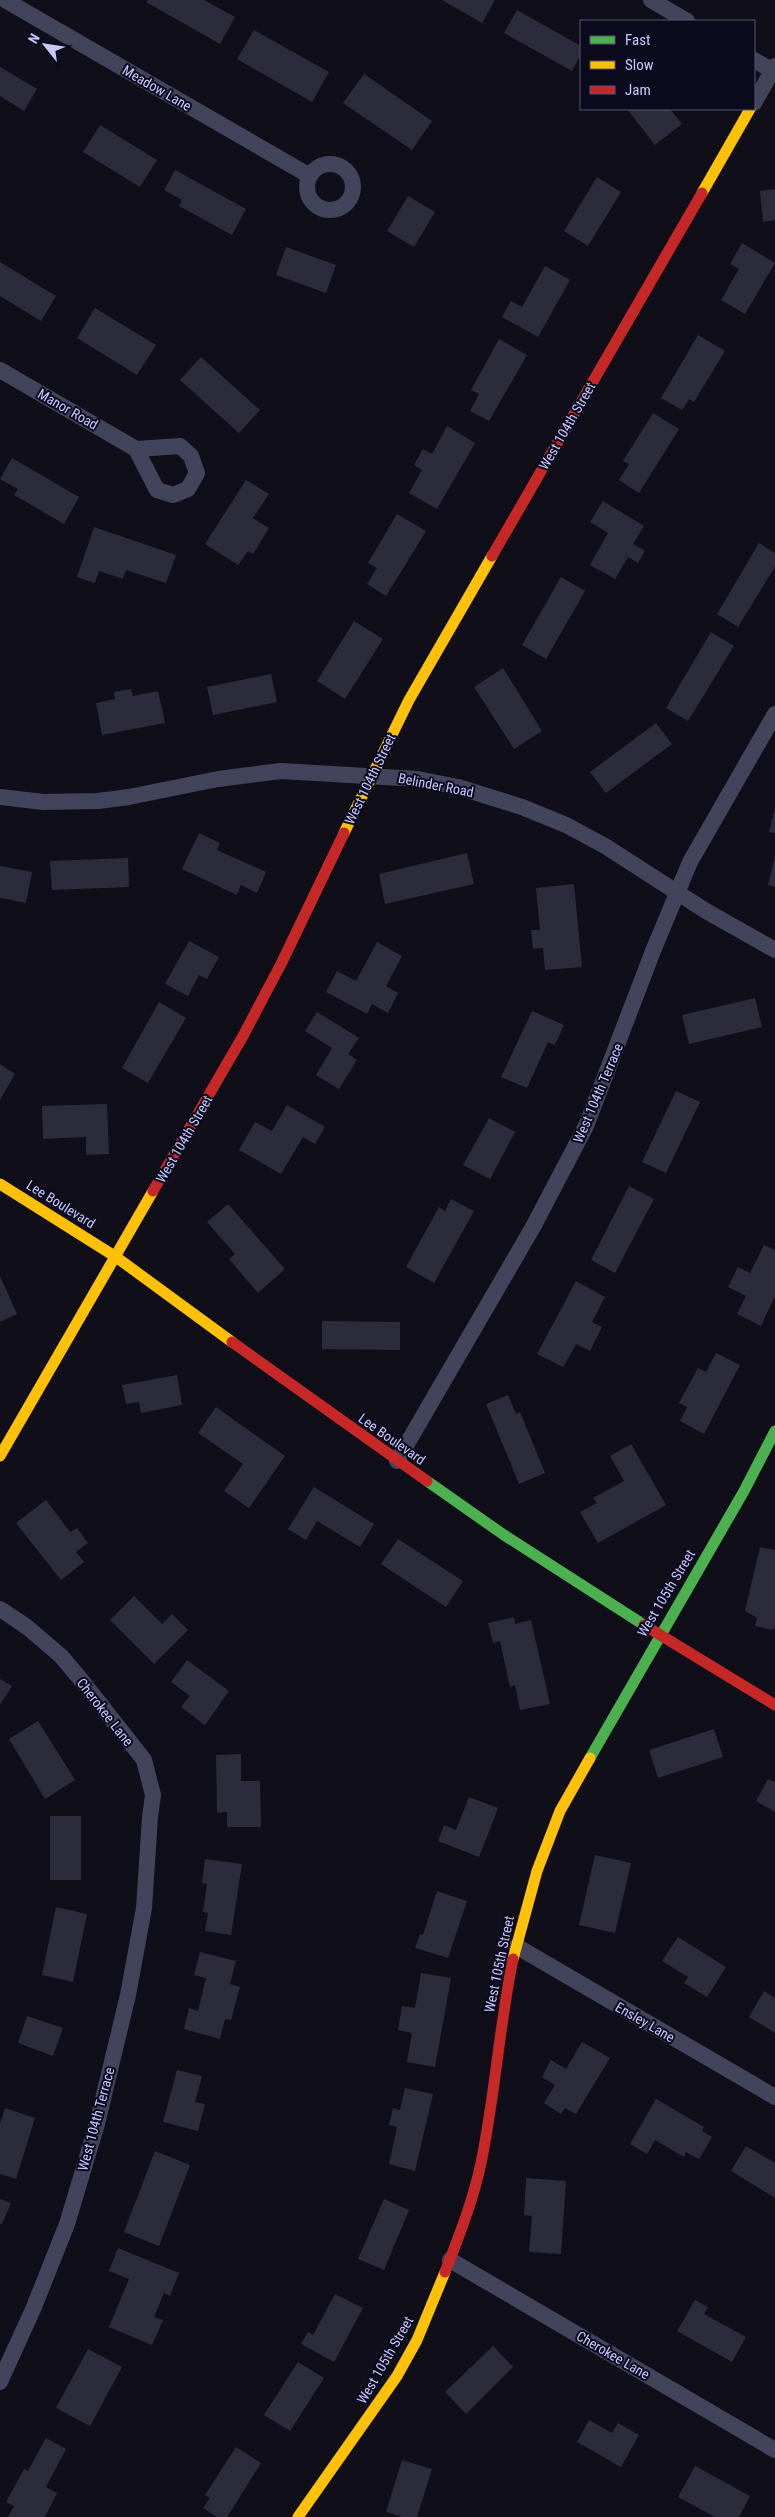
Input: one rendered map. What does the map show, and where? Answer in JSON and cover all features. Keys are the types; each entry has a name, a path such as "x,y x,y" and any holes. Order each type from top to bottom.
{"street":[{"name":"Meadow Lane","path":"5,0 310,176"},
{"path":"651,0 685,20"},
{"path":"755,60 774,70 755,101"},
{"name":"West 104th Street","path":"0,1456 243,1036 282,962 409,700 749,110"},
{"name":"Manor Road","path":"0,370 136,449"},
{"name":"West 104th Terrace","path":"397,1461 533,1227 586,1126 690,862 775,714"},
{"name":"Belinder Road","path":"0,797 44,802 98,801 218,779 281,771 418,779 458,787 522,807 566,825 605,846 706,911 775,950"},
{"name":"Lee Boulevard","path":"0,1184 116,1257 397,1461 659,1635 775,1706"},
{"name":"West 105th Street","path":"298,2517 396,2376 417,2340 464,2225 481,2163 504,2002 516,1946 537,1871 560,1811 659,1635 744,1491 775,1431"},
{"name":"Cherokee Lane","path":"0,1609 27,1627 61,1656 144,1760 153,1795 148,1844"},
{"name":"West 104th Terrace","path":"0,2382 34,2307 66,2224 97,2124 128,1996 144,1908 148,1844"},
{"name":"Ensley Lane","path":"516,1946 775,2097"},
{"name":"Cherokee Lane","path":"450,2260 775,2450"}],"building":[{"path":"148,0 204,0 235,17 220,44 146,2"},
{"path":"442,0 495,0 482,23"},
{"path":"517,10 580,45 580,56 572,71 504,33"},
{"path":"254,30 329,72 312,102 237,59"},
{"path":"0,67 37,89 24,111 0,96"},
{"path":"364,74 432,121 412,150 343,103"},
{"path":"628,110 671,110 682,124 655,145"},
{"path":"100,125 157,160 140,187 83,152"},
{"path":"175,170 246,209 232,235 179,206 182,200 164,190"},
{"path":"597,177 621,192 588,246 564,231"},
{"path":"775,189 775,220 763,222 760,191"},
{"path":"408,196 435,212 414,247 387,231"},
{"path":"742,243 775,263 745,314 721,300 739,269 730,264"},
{"path":"286,247 336,265 326,293 276,275"},
{"path":"0,262 56,296 41,321 0,296"},
{"path":"545,266 570,280 538,337 502,317 511,301 522,307"},
{"path":"95,308 156,345 137,375 77,338"},
{"path":"698,335 725,351 694,402 689,399 682,410 661,398"},
{"path":"499,339 527,355 489,421 470,411 479,394 471,390"},
{"path":"201,357 260,410 239,433 180,380"},
{"path":"653,413 679,429 639,493 619,480 629,464 623,461"},
{"path":"447,426 475,443 437,509 409,493 422,470 414,465 423,449 432,454"},
{"path":"12,458 79,497 64,524 14,495 18,489 0,479"},
{"path":"246,480 269,494 253,518 269,528 253,554 248,551 238,565 205,544"},
{"path":"603,501 644,526 633,544 645,551 638,563 628,557 615,579 590,565 608,533 590,522"},
{"path":"397,514 426,531 386,596 367,584 377,568 368,563"},
{"path":"94,527 176,555 166,583 126,570 123,579 99,571 95,583 77,577"},
{"path":"759,543 775,553 775,567 738,627 717,614"},
{"path":"561,577 585,591 546,659 522,645"},
{"path":"354,621 383,639 345,699 317,681"},
{"path":"711,632 734,646 688,721 666,708"},
{"path":"503,668 542,731 514,749 474,687"},
{"path":"271,674 277,702 213,715 207,687"},
{"path":"131,689 133,696 158,691 165,723 102,735 96,703 115,699 114,692"},
{"path":"656,723 672,744 606,793 590,772"},
{"path":"775,809 775,833 769,832"},
{"path":"199,833 220,843 217,850 266,872 257,893 241,885 237,895 182,869"},
{"path":"467,853 474,884 385,904 379,874"},
{"path":"775,857 775,887 768,885"},
{"path":"128,858 129,887 52,890 50,861"},
{"path":"0,866 32,872 26,903 0,898"},
{"path":"574,884 582,967 545,970 543,948 533,949 531,930 540,930 536,888"},
{"path":"189,941 219,957 207,979 199,975 188,996 165,984"},
{"path":"377,942 402,956 386,986 398,993 388,1013 372,1004 367,1014 326,992 337,971 356,981"},
{"path":"755,998 762,1027 689,1044 682,1015"},
{"path":"159,1002 186,1018 148,1083 122,1068"},
{"path":"532,1011 564,1025 555,1045 548,1042 527,1088 501,1077"},
{"path":"317,1012 359,1038 348,1054 357,1060 339,1089 316,1075 332,1048 305,1031"},
{"path":"0,1064 15,1074 0,1100"},
{"path":"676,1091 700,1102 666,1173 642,1162"},
{"path":"107,1104 109,1154 86,1155 86,1137 43,1139 42,1106"},
{"path":"287,1105 325,1127 315,1144 303,1137 281,1174 239,1150 255,1122 272,1131"},
{"path":"489,1118 515,1132 490,1179 463,1165"},
{"path":"629,1186 654,1199 615,1273 591,1260"},
{"path":"451,1199 474,1211 434,1283 406,1267 439,1207 445,1211"},
{"path":"228,1204 285,1269 258,1293 229,1259 235,1254 207,1222"},
{"path":"764,1245 775,1250 775,1296 761,1326 737,1314 746,1296 728,1287 738,1267 750,1273"},
{"path":"0,1276 17,1314 0,1322"},
{"path":"576,1281 605,1297 592,1322 602,1327 590,1351 576,1344 563,1367 537,1354"},
{"path":"322,1321 400,1322 400,1350 322,1349"},
{"path":"716,1353 740,1365 704,1434 680,1421 687,1407 679,1403 698,1368 706,1372"},
{"path":"177,1375 182,1405 141,1413 139,1402 126,1404 122,1385"},
{"path":"508,1395 516,1414 520,1412 545,1473 519,1484 486,1404"},
{"path":"216,1407 285,1456 249,1508 224,1491 243,1464 198,1433"},
{"path":"631,1444 666,1505 598,1543 580,1512 597,1503 593,1498 624,1481 610,1456"},
{"path":"314,1487 374,1524 360,1547 317,1521 306,1540 288,1529"},
{"path":"46,1500 70,1532 77,1528 88,1543 76,1552 84,1562 61,1580 16,1523"},
{"path":"398,1539 463,1581 446,1607 381,1564"},
{"path":"760,1547 775,1550 775,1626 773,1630 755,1626 757,1618 745,1611"},
{"path":"134,1596 162,1624 172,1614 188,1630 154,1664 110,1620"},
{"path":"514,1617 515,1624 531,1620 550,1704 520,1710 515,1685 510,1687 500,1641 493,1643 488,1623"},
{"path":"187,1660 229,1691 205,1725 181,1707 190,1696 171,1682"},
{"path":"0,1679 12,1686 0,1705"},
{"path":"38,1721 75,1780 45,1799 9,1739"},
{"path":"714,1729 723,1757 658,1778 649,1750"},
{"path":"241,1754 241,1781 260,1781 261,1827 227,1827 227,1812 217,1813 216,1755"},
{"path":"768,1779 775,1782 775,1812 756,1801"},
{"path":"469,1797 498,1808 479,1857 438,1841 444,1825 456,1830"},
{"path":"50,1816 81,1816 81,1880 50,1880"},
{"path":"595,1855 631,1863 615,1933 579,1925"},
{"path":"205,1859 242,1864 231,1935 205,1931 208,1913 203,1912 207,1884 202,1883"},
{"path":"437,1891 467,1901 448,1958 415,1948 420,1934 423,1935"},
{"path":"56,1907 87,1914 73,1982 42,1975"},
{"path":"678,1937 726,1967 707,1997 684,1983 688,1977 662,1961"},
{"path":"200,1952 236,1961 230,1984 240,1987 231,2020 225,2019 220,2039 184,2029 189,2008 198,2011 206,1978 194,1975"},
{"path":"421,1973 451,1978 435,2067 407,2062 412,2033 398,2030 402,2006 415,2008"},
{"path":"764,1991 775,1998 775,2033 749,2017"},
{"path":"27,2016 63,2028 53,2056 18,2043"},
{"path":"582,2042 610,2058 576,2114 565,2108 561,2114 544,2103 555,2085 542,2077 551,2060 566,2069"},
{"path":"177,2070 202,2076 195,2102 205,2104 198,2131 163,2122"},
{"path":"405,2088 433,2094 415,2171 389,2164 397,2127 389,2125 393,2108 400,2110"},
{"path":"656,2099 704,2127 702,2131 712,2137 699,2159 686,2152 684,2157 655,2140 647,2154 630,2144"},
{"path":"5,2108 35,2118 16,2179 0,2174 0,2124"},
{"path":"746,2146 775,2163 775,2198 731,2171"},
{"path":"155,2151 190,2165 159,2246 124,2232"},
{"path":"526,2178 566,2181 561,2254 529,2252 532,2216 524,2215"},
{"path":"0,2199 11,2203 2,2224 0,2224"},
{"path":"384,2199 409,2210 384,2270 358,2259"},
{"path":"118,2248 179,2273 170,2296 164,2293 154,2317 163,2320 152,2345 109,2327 129,2279 109,2271"},
{"path":"335,2294 363,2308 334,2362 301,2344 308,2332 313,2335"},
{"path":"695,2300 708,2307 704,2314 746,2337 732,2362 677,2331"},
{"path":"493,2346 513,2367 466,2414 445,2392"},
{"path":"88,2349 122,2367 90,2426 56,2408"},
{"path":"298,2362 324,2378 290,2431 264,2415"},
{"path":"589,2420 612,2433 618,2423 639,2435 621,2467 577,2442"},
{"path":"46,2438 66,2449 46,2487 57,2493 45,2517 8,2517 14,2506 6,2502 24,2469 28,2471"},
{"path":"236,2447 261,2463 227,2517 217,2517 203,2508 210,2498 205,2495"},
{"path":"402,2460 432,2469 417,2517 402,2517 386,2512"},
{"path":"695,2466 750,2496 739,2517 715,2517 678,2497"}],"traffic: fast":[{"path":"590,1758 744,1491 775,1431"},
{"path":"427,1481 504,1535 644,1625"}],"traffic: slow":[{"path":"702,193 749,110"},
{"path":"344,833 409,700 492,556"},
{"path":"0,1184 116,1257 232,1342"},
{"path":"0,1456 153,1191"},
{"path":"513,1959 537,1871 560,1811 590,1758"},
{"path":"298,2517 397,2376 417,2340 445,2272"}],"traffic: jam":[{"path":"492,556 702,193"},
{"path":"153,1191 243,1036 282,962 344,833"},
{"path":"232,1342 427,1481"},
{"path":"644,1625 775,1705"},
{"path":"445,2272 470,2205 478,2177 490,2112 513,1959"}]}
